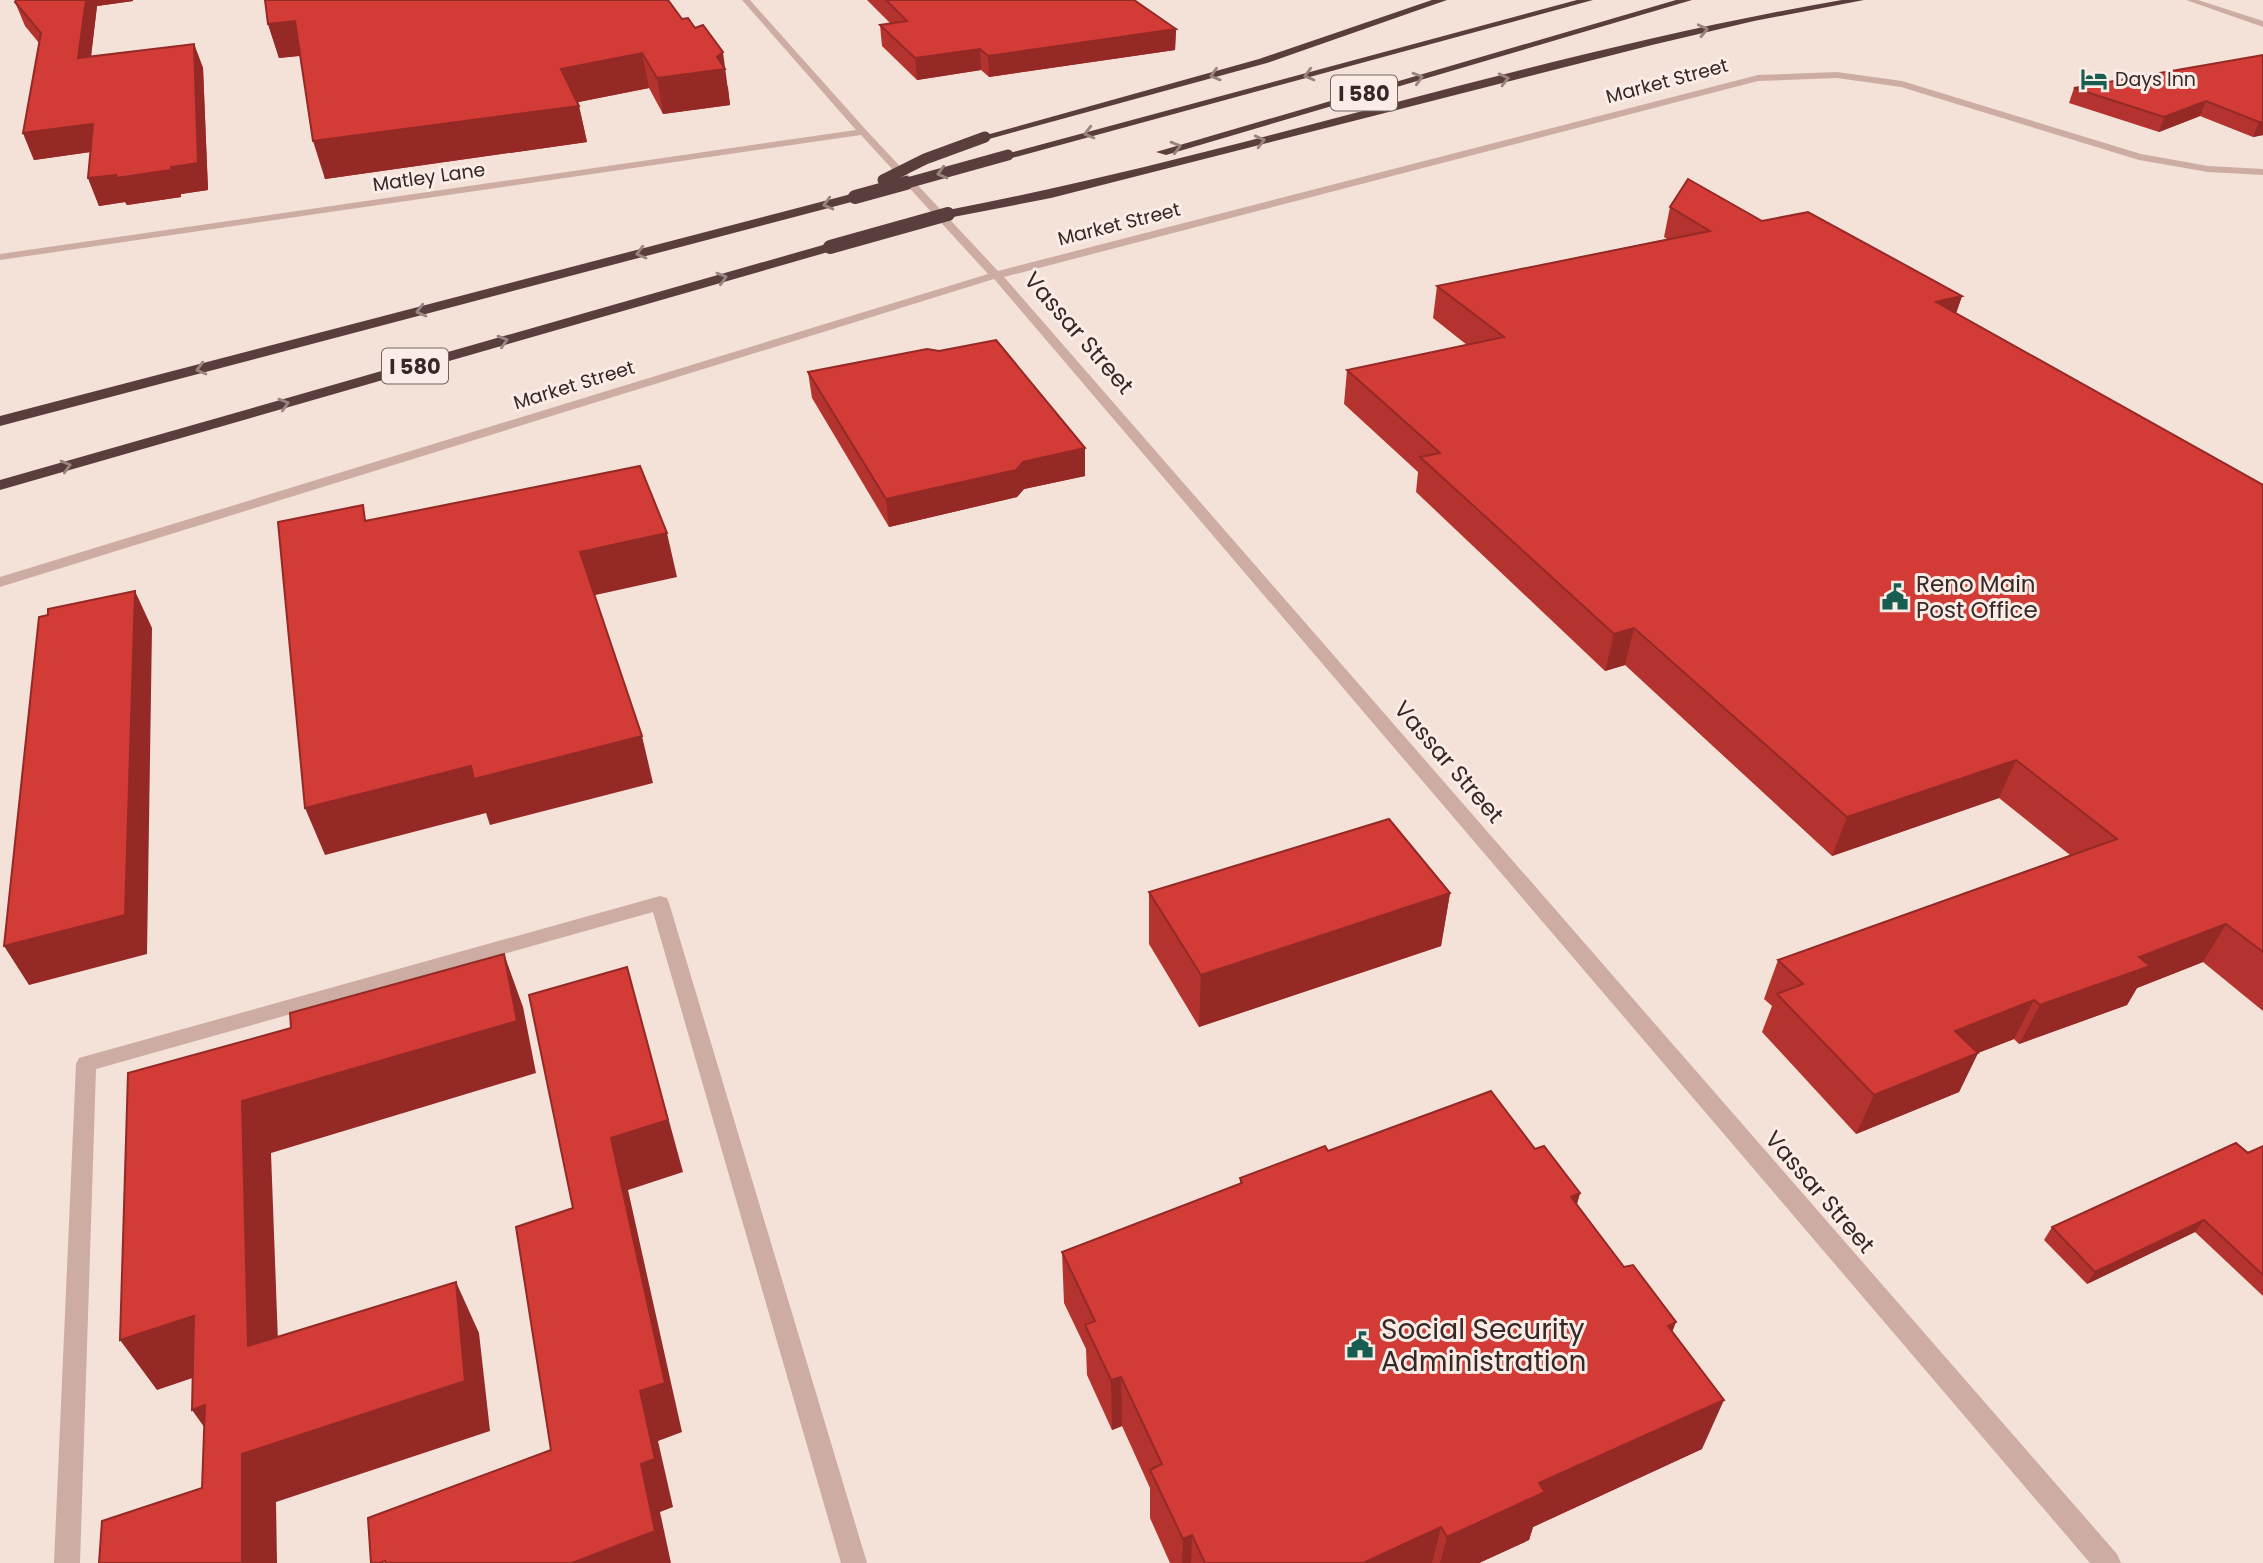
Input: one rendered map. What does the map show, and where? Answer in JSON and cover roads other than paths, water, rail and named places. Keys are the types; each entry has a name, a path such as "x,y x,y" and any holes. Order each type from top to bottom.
{"highway":[{"path":"855,197 925,159 985,137 1237,69 1442,0"},
{"name":"I 580","path":"0,421 855,197 1588,0"},
{"name":"I 580","path":"1147,156 1687,0"},
{"path":"1046,191 1755,18 1819,0"},
{"path":"1755,18 1859,0"},
{"path":"1046,191 1134,160"},
{"name":"I 580","path":"0,485 830,247 948,214 1046,191"}],"street":[{"name":"Vassar Street","path":"746,0 863,132 996,275 2108,1563"},
{"path":"2190,0 2263,24"},
{"name":"Market Street","path":"0,582 996,275 1735,82 1786,75 1837,75 1902,84 2139,157 2208,169 2263,172"},
{"name":"Matley Lane","path":"0,257 863,132"},
{"path":"67,1563 86,1064 660,903 854,1563"}],"place":[{"name":"Days Inn","path":"2094,79"},
{"name":"Reno Main Post Office","path":"1895,597"},
{"name":"Social Security Administration","path":"1360,1345"}]}
